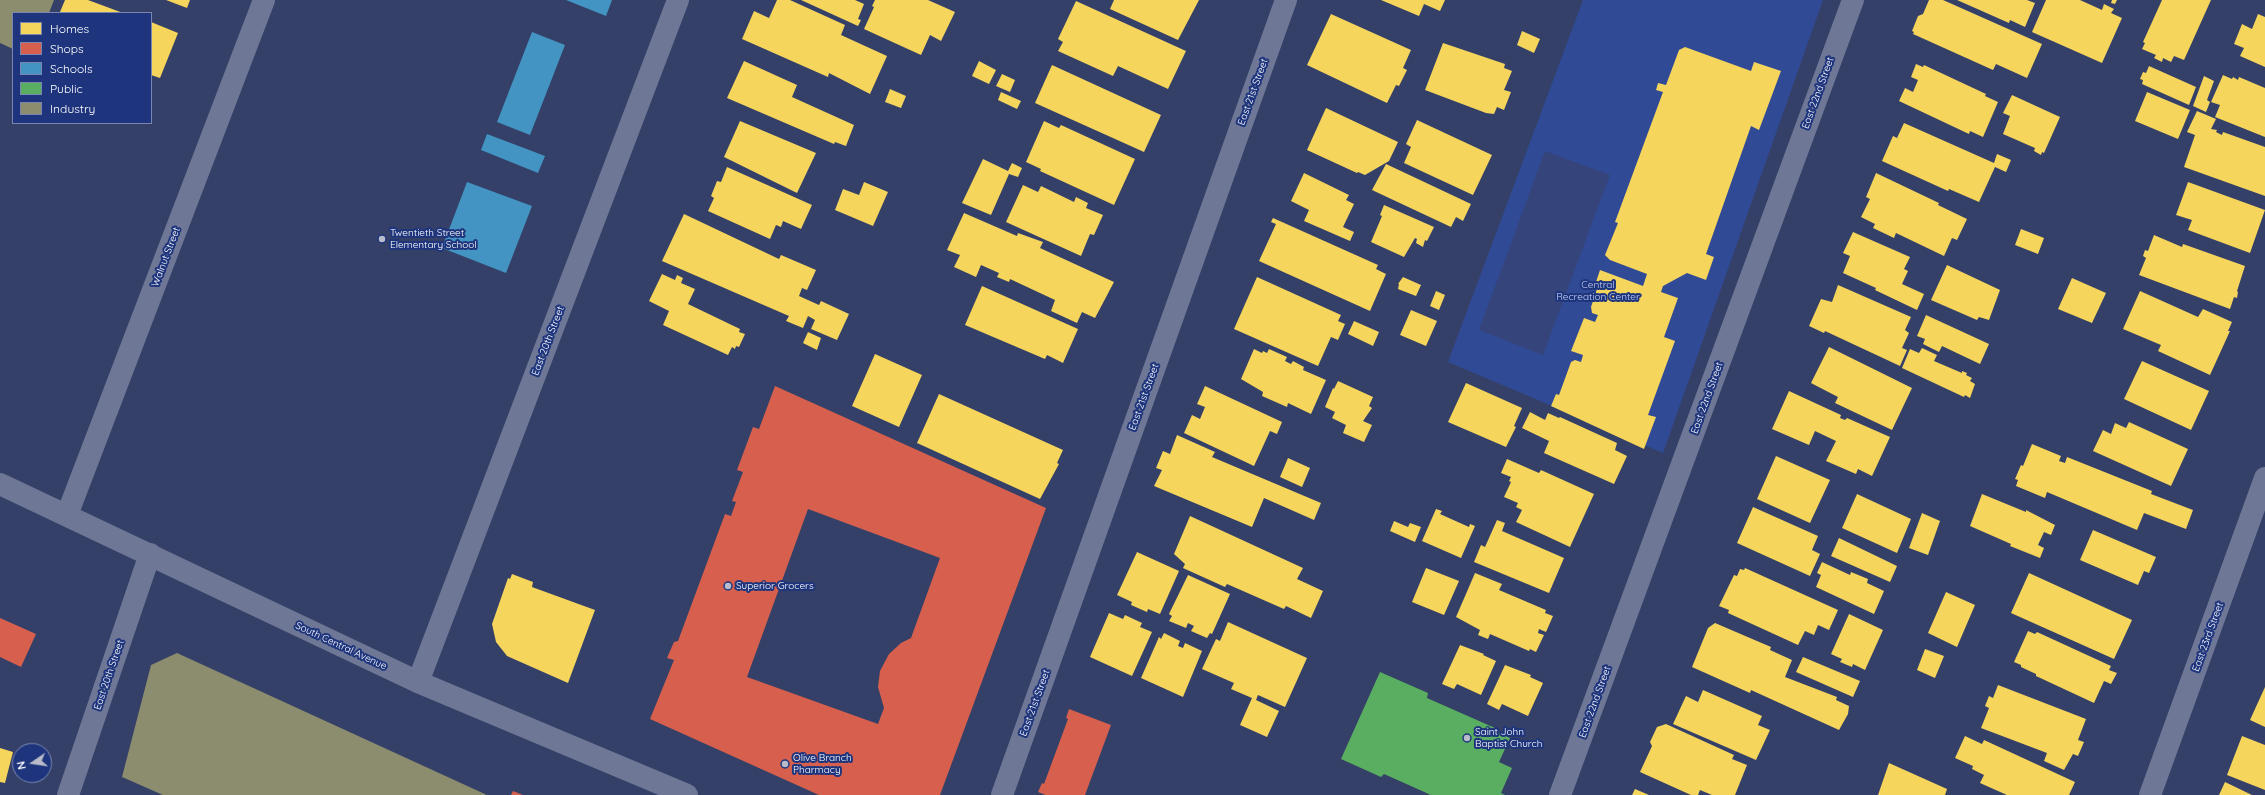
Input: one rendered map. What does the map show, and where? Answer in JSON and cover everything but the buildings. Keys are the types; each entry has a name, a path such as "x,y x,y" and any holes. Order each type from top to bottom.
{"main road":[{"name":"South Central Avenue","path":"0,484 418,682 660,790 687,795"}],"street":[{"name":"Walnut Street","path":"67,515 264,0"},
{"name":"East 20th Street","path":"418,682 678,0"},
{"name":"East 21st Street","path":"1002,795 1286,0"},
{"name":"East 22nd Street","path":"1560,795 1853,0"},
{"name":"East 23rd Street","path":"2150,795 2265,478"},
{"name":"East 20th Street","path":"68,795 150,554"}],"green space":[{"name":"Central Recreation Center","path":"1583,0 1823,0 1663,453 1448,362"}],"shaded area":[{"path":"1545,151 1610,175 1543,355 1479,330"}],"place":[{"name":"Twentieth Street Elementary School","path":"382,239"},
{"name":"Superior Grocers","path":"728,586"},
{"name":"Saint John Baptist Church","path":"1467,738"},
{"name":"Olive Branch Pharmacy","path":"785,764"}]}
